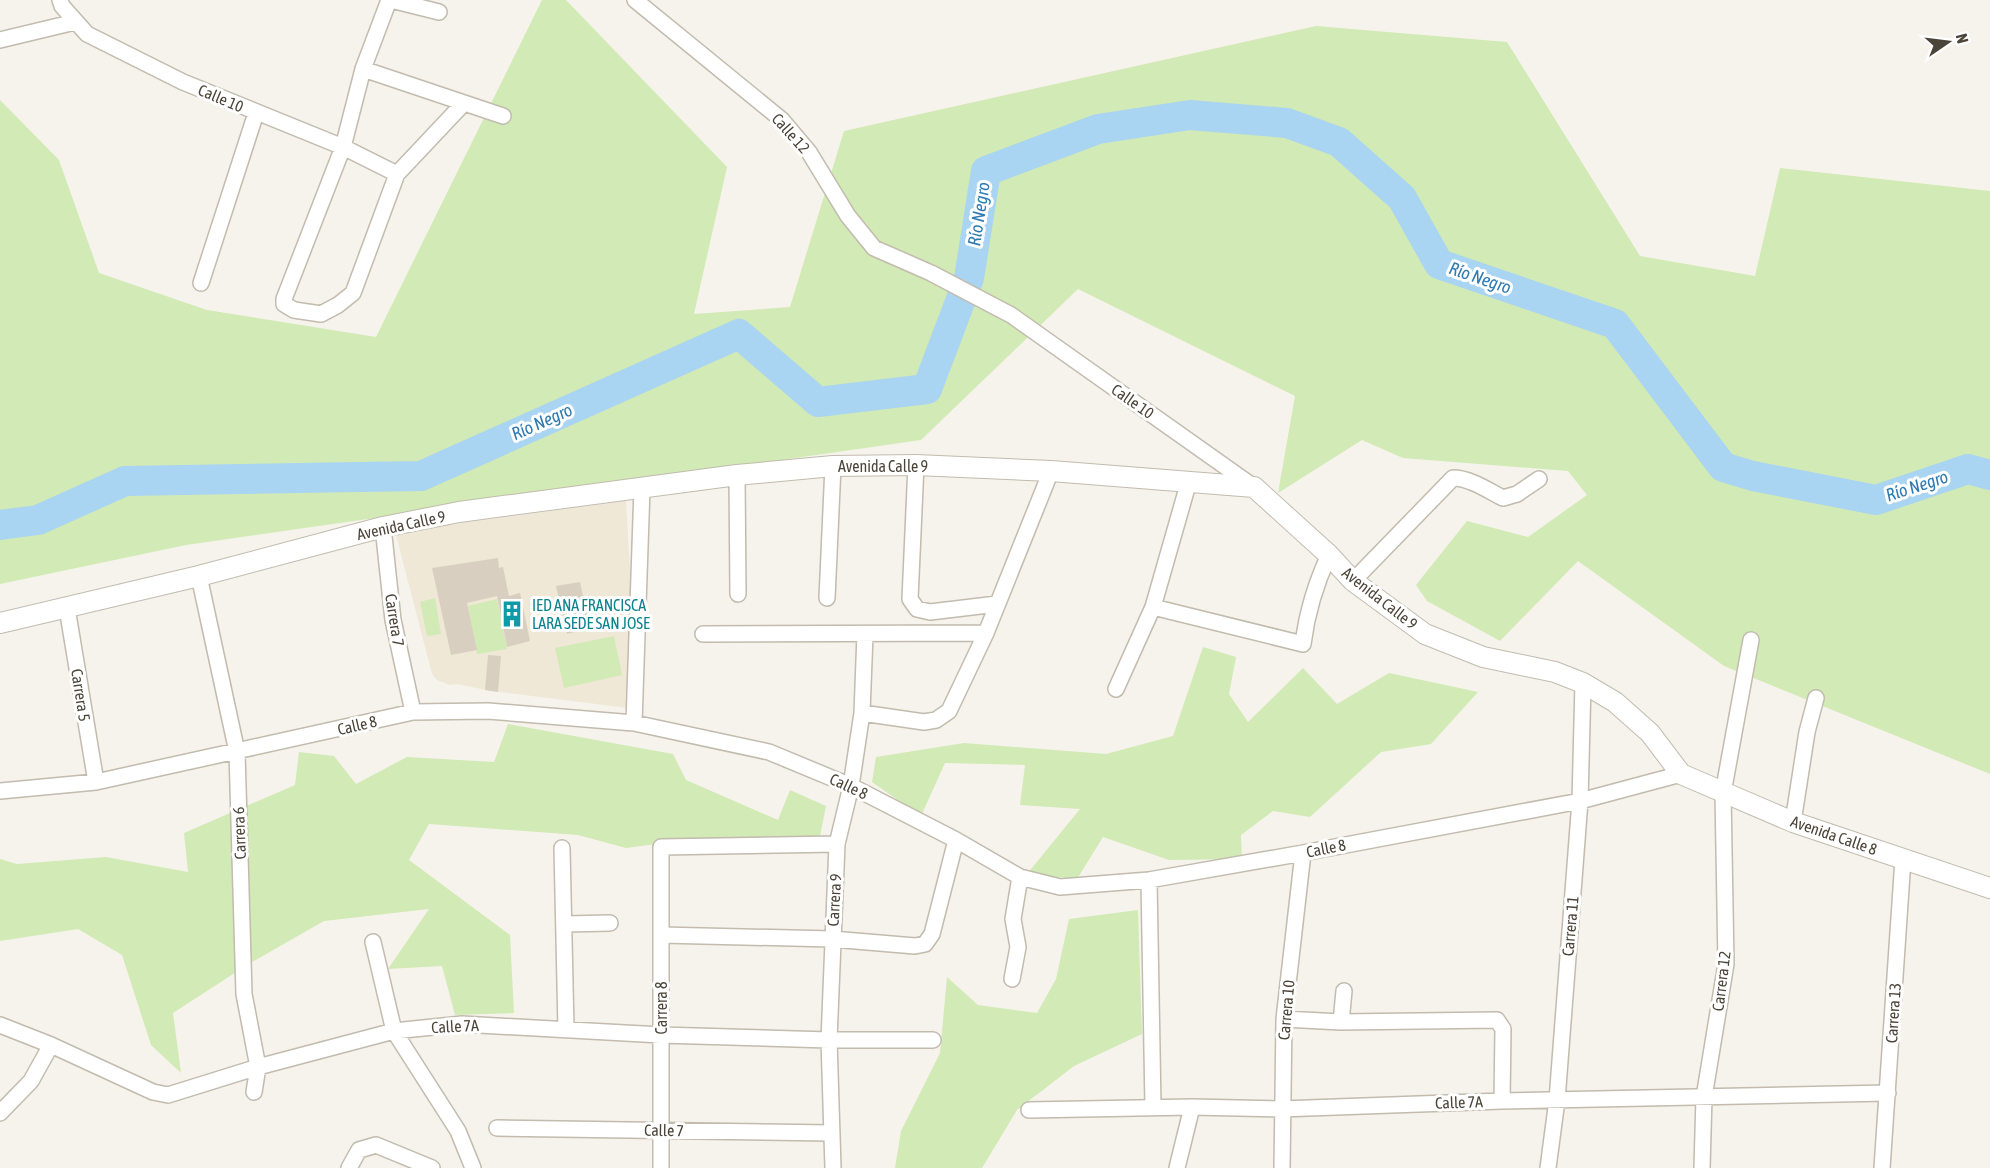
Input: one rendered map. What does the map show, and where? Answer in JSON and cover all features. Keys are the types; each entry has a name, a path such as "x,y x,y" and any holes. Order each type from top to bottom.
{"street":[{"name":"Calle 10","path":"60,0 75,22 87,34 98,40 183,82 342,147 397,174"},
{"path":"439,12 390,0 363,69 342,147 284,298 284,304 288,308 321,314 338,305 353,293 397,174 463,104"},
{"name":"Calle 12","path":"635,0 782,120 809,152 848,216 874,248 932,273 1011,315"},
{"path":"0,40 75,22"},
{"path":"363,69 503,116"},
{"path":"201,283 256,113"},
{"name":"Calle 10","path":"1011,315 1254,487"},
{"path":"916,465 910,598 917,609 930,612 997,604"},
{"name":"Avenida Calle 9","path":"0,623 199,576 383,527 459,512 737,475 833,466 916,465 1051,471 1254,487 1329,555 1353,581 1425,634 1483,657 1555,672 1583,683 1615,702 1650,733 1681,774"},
{"path":"827,598 833,466"},
{"path":"862,713 924,722 936,720 949,711 986,633 1051,471"},
{"path":"737,475 738,594"},
{"path":"1353,581 1453,478 1503,498 1517,494 1539,479"},
{"path":"1116,689 1153,607 1189,482"},
{"path":"634,723 642,488"},
{"name":"Carrera 7","path":"383,527 393,620 413,712"},
{"path":"1153,607 1303,644 1307,613 1329,555"},
{"name":"Carrera 6","path":"199,576 237,752 244,993 258,1067 254,1092"},
{"name":"Carrera 5","path":"67,608 96,782"},
{"path":"703,634 986,633"},
{"name":"Carrera 9","path":"833,1168 829,1040 837,844 851,786 862,713 866,634"},
{"name":"Carrera 12","path":"1702,1168 1704,1097 1726,964 1723,793 1750,640"},
{"name":"Carrera 11","path":"1548,1168 1557,1100 1580,801 1583,683"},
{"path":"1793,822 1807,732 1816,699"},
{"name":"Calle 8","path":"0,791 96,782 413,712 488,711 634,723 769,752 851,786 956,840 1020,877 1060,887 1149,880 1303,853 1580,801 1681,774"},
{"name":"Avenida Calle 8","path":"1681,774 1793,822 1990,888"},
{"path":"661,935 832,939 915,946 925,944 932,934 956,840"},
{"name":"Carrera 8","path":"661,1168 661,847 837,844"},
{"path":"562,848 566,1029"},
{"name":"Carrera 10","path":"1282,1168 1284,1019 1303,853"},
{"name":"Carrera 13","path":"1882,1168 1903,859"},
{"path":"1012,979 1018,947 1013,919 1020,877"},
{"path":"1149,880 1153,1107"},
{"path":"565,924 610,923"},
{"path":"373,942 394,1030 459,1131 473,1168"},
{"path":"1341,1022 1344,991"},
{"path":"1284,1019 1341,1022 1497,1020 1503,1029 1502,1101"},
{"name":"Calle 7A","path":"0,1025 51,1045 153,1092 168,1095 258,1067 394,1030 462,1024 661,1035 829,1040 933,1040"},
{"path":"0,1113 31,1081 51,1045"},
{"name":"Calle 7A","path":"1029,1110 1153,1107 1281,1109 1502,1101 1888,1093"},
{"path":"1177,1168 1192,1107"},
{"name":"Calle 7","path":"497,1128 831,1133"},
{"path":"349,1168 359,1150 376,1145 432,1168"}],"shaded area":[{"path":"626,501 631,588 628,708 491,691 457,684 450,685 437,680 432,674 396,535 401,532 439,526"}],"green space":[{"path":"542,0 566,0 727,167 694,314 790,307 844,131 1316,26 1507,42 1640,256 1755,276 1780,168 1990,191 1990,774 1724,666 1578,561 1500,641 1427,601 1416,585 1467,521 1528,537 1587,495 1568,471 1403,458 1362,440 1278,493 1295,396 1078,289 921,440 186,545 0,584 0,100 59,160 99,273 207,310 376,337"},
{"path":"435,598 441,634 427,636 420,602"},
{"path":"497,599 507,649 477,654 468,606"},
{"path":"614,636 622,675 564,688 555,648"},
{"path":"1203,647 1236,657 1229,694 1248,722 1303,668 1337,704 1389,673 1478,692 1431,744 1381,752 1310,817 1273,811 1241,835 1242,859 1169,860 1103,837 1077,879 1027,874 1080,809 1020,805 1025,765 945,763 921,816 872,782 876,757 964,743 1106,754 1173,736"},
{"path":"508,724 673,754 686,780 778,820 790,790 826,806 819,841 687,840 626,848 578,835 429,824 409,860 510,935 514,1013 455,1015 442,966 388,969 429,909 324,921 247,965 173,1013 181,1073 151,1045 122,955 78,929 0,941 0,859 17,864 106,857 188,872 184,833 295,785 299,752 334,756 356,784 407,757 494,762"},
{"path":"1138,910 1142,1034 1074,1066 1017,1110 982,1168 895,1168 901,1131 940,1053 947,977 978,1005 1037,1013 1056,979 1069,919"}],"building":[{"path":"498,558 499,568 503,567 509,596 520,593 530,641 507,647 497,596 467,603 477,650 451,655 432,568"},
{"name":"IED ANA FRANCISCA LARA SEDE SAN JOSE","path":"580,582 590,628 567,634 556,586"},
{"path":"488,655 501,656 498,692 485,690"}],"waterway":[{"name":"Río Negro","path":"0,525 38,520 125,481 421,476 739,334 818,402 927,389 969,278 986,171 1098,129 1190,115 1287,123 1339,142 1402,198 1439,264 1615,324 1723,467 1753,476 1876,500 1968,469 1990,475"}],"place":[{"name":"IED ANA FRANCISCA LARA SEDE SAN JOSE","path":"512,614"}]}
